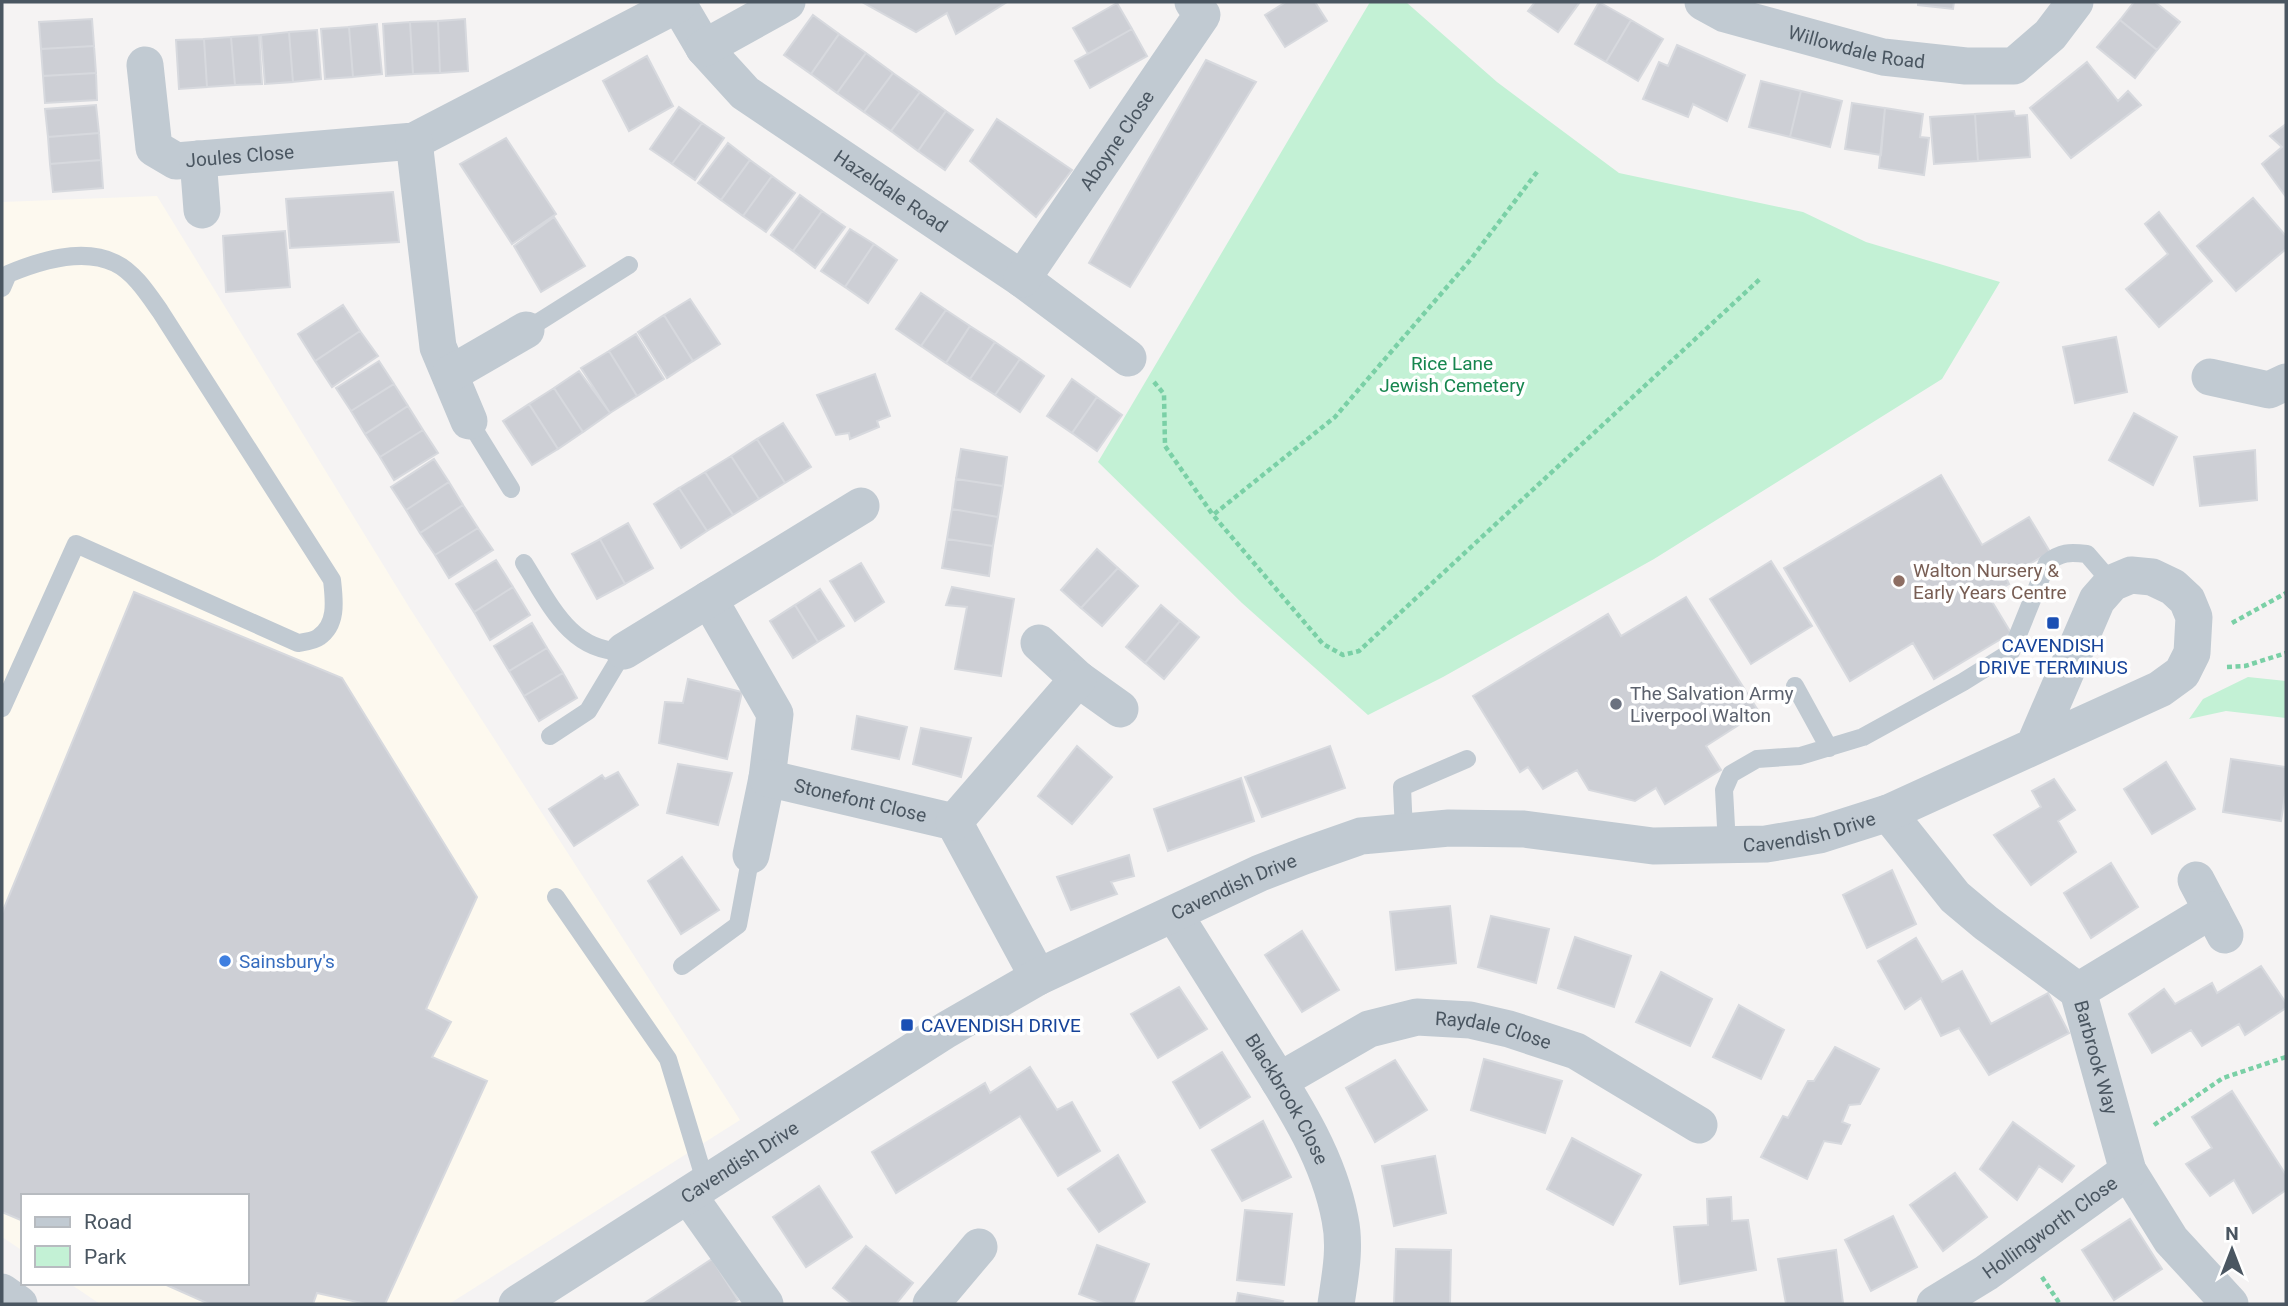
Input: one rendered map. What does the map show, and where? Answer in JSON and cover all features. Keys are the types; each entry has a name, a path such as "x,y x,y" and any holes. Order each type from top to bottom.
{"street":[{"path":"704,48 787,2"},
{"name":"Aboyne Close","path":"1023,279 1202,15 1193,2"},
{"name":"Willowdale Road","path":"1720,6 1883,57 1966,66 2014,66 2050,35 2075,2"},
{"name":"Hazeldale Road","path":"678,3 704,48 745,93 1023,279 1128,358"},
{"name":"Joules Close","path":"145,65 154,148 176,161 414,142 678,3"},
{"path":"414,142 438,347 469,421"},
{"path":"198,159 202,210"},
{"path":"450,374 526,330"},
{"path":"2210,377 2269,390 2286,382"},
{"path":"624,652 861,506"},
{"path":"2034,746 2097,600 2112,583 2131,575 2152,577 2173,587 2186,600 2194,617 2189,656"},
{"name":"Stonefont Close","path":"709,599 775,714 767,778 751,855"},
{"path":"1039,643 1078,679 1120,709"},
{"name":"Cavendish Drive","path":"517,1304 946,1030 1038,977 1260,873 1362,836 1449,828 1524,830 1653,846 1766,844 1819,835 1888,813 2160,689 2182,673 2189,656"},
{"name":"Stonefont Close","path":"954,822 1078,679"},
{"name":"Stonefont Close","path":"767,778 954,822 1038,977"},
{"name":"Barbrook Way","path":"1888,813 1955,897 2078,991 2124,1159 2171,1240 2230,1304"},
{"path":"2078,991 2211,908"},
{"name":"Blackbrook Close","path":"1174,914 1316,1144 1331,1184 1340,1220 1343,1259 1336,1304"},
{"name":"Raydale Close","path":"1279,1081 1369,1029 1417,1017 1470,1020 1509,1029 1576,1051 1699,1125"},
{"name":"Hollingworth Close","path":"1935,1304 1986,1273 2124,1159"},
{"path":"697,1189 765,1304"},
{"path":"932,1304 979,1247"},
{"path":"2,1292 19,1304"}],"lane":[{"path":"2,288 8,274 36,262 68,257 92,257 116,263 138,281 160,311 332,580 334,605 330,625 318,639 298,643 76,544 2,708"},
{"path":"526,330 629,265"},
{"path":"469,421 511,489"},
{"path":"1727,845 1724,790 1731,774 1757,759 1800,756 1863,737 1963,682 2011,652 2047,563 2059,554 2087,554 2112,583"},
{"path":"524,563 563,625 584,642 605,652 624,652"},
{"path":"550,736 588,711 624,652"},
{"path":"1795,686 1829,748"},
{"path":"1404,832 1402,787 1467,759"},
{"path":"682,966 738,925 751,855"},
{"path":"556,897 668,1059 697,1189"}],"path":[{"path":"1213,515 1335,417 1471,259 1537,172"},
{"path":"1128,358 1149,376 1164,394 1165,446 1213,515 1323,644 1343,654 1359,651 1761,278"},
{"path":"2189,656 2286,593"},
{"path":"2189,656 2245,666 2286,653"},
{"path":"2124,1159 2223,1078 2286,1057"}],"shaded area":[{"path":"157,196 409,607 740,1120 449,1304 100,1304 72,1285 248,1285 248,1194 21,1194 21,1250 2,1237 2,202"}],"green space":[{"name":"Rice Lane Jewish Cemetery","path":"1370,2 1406,2 1497,82 1619,173 1803,212 1866,242 2000,282 1942,379 1654,559 1443,677 1368,715 1242,603 1098,462"},
{"path":"2248,677 2286,681 2286,718 2226,711 2189,719 2203,699"}],"building":[{"path":"862,2 1007,2 956,34 947,13 916,32"},
{"path":"1286,2 1315,2 1327,21 1285,47 1265,15"},
{"path":"1535,2 1580,2 1558,32 1528,11"},
{"path":"1599,2 1631,20 1606,62 1575,44"},
{"path":"1918,2 1954,2 1953,9 1918,5"},
{"path":"2134,2 2155,2 2180,22 2157,50 2120,20"},
{"path":"1117,3 1132,29 1088,54 1073,28"},
{"path":"813,15 839,34 811,74 784,55"},
{"path":"92,19 94,46 41,49 39,22"},
{"path":"465,19 468,71 440,73 438,21"},
{"path":"1631,20 1663,39 1638,81 1606,62"},
{"path":"2120,20 2157,50 2135,78 2097,47"},
{"path":"438,21 440,73 413,74 410,22"},
{"path":"410,22 413,74 386,76 383,24"},
{"path":"377,24 382,74 353,77 349,27"},
{"path":"349,27 353,77 325,79 321,29"},
{"path":"1132,29 1147,56 1090,88 1075,61"},
{"path":"317,30 321,79 293,82 289,32"},
{"path":"289,32 293,82 265,84 261,35"},
{"path":"839,34 866,53 837,93 811,74"},
{"path":"259,35 262,84 235,85 231,37"},
{"path":"231,37 235,85 207,87 204,39"},
{"path":"204,39 207,87 179,89 176,40"},
{"path":"1677,45 1745,75 1727,121 1693,104 1688,117 1643,99 1659,62 1668,66"},
{"path":"94,46 96,73 43,76 41,49"},
{"path":"866,53 893,73 864,112 837,93"},
{"path":"647,56 673,106 629,131 603,81"},
{"path":"1206,60 1256,82 1130,287 1089,263"},
{"path":"2087,62 2118,101 2128,91 2141,105 2071,158 2030,108"},
{"path":"96,73 97,100 45,103 43,76"},
{"path":"893,73 920,92 891,131 864,112"},
{"path":"1761,81 1801,91 1790,137 1749,127"},
{"path":"1801,91 1842,101 1830,147 1790,137"},
{"path":"920,92 946,111 918,151 891,131"},
{"path":"1852,103 1885,108 1881,155 1845,149"},
{"path":"96,105 99,133 48,137 45,109"},
{"path":"679,107 702,123 672,164 650,149"},
{"path":"1885,108 1923,114 1920,137 1929,138 1924,175 1879,168"},
{"path":"946,111 973,130 945,170 918,151"},
{"path":"2014,111 2015,116 2027,115 2030,157 1978,161 1975,114"},
{"path":"1975,114 1978,161 1934,164 1930,117"},
{"path":"997,119 1072,170 1036,217 970,161"},
{"path":"702,123 724,138 695,180 672,164"},
{"path":"2286,124 2286,197 2262,164 2282,147 2270,136"},
{"path":"99,133 101,160 50,164 48,137"},
{"path":"506,138 556,214 512,244 460,164"},
{"path":"728,143 750,160 721,200 698,183"},
{"path":"101,160 103,188 53,192 50,164"},
{"path":"750,160 772,176 743,216 721,200"},
{"path":"772,176 795,193 766,232 743,216"},
{"path":"393,192 399,242 290,248 286,199"},
{"path":"800,195 822,211 793,251 771,235"},
{"path":"2253,198 2286,236 2286,249 2236,291 2197,246"},
{"path":"822,211 845,227 815,268 793,251"},
{"path":"2159,212 2212,281 2159,327 2126,289 2168,254 2145,224"},
{"path":"554,217 585,266 541,292 514,246"},
{"path":"850,229 874,244 845,287 821,271"},
{"path":"285,231 290,287 226,292 223,236"},
{"path":"874,244 897,260 868,303 845,287"},
{"path":"921,293 946,310 921,346 896,329"},
{"path":"690,299 720,344 693,361 664,315"},
{"path":"343,305 360,331 315,361 298,334"},
{"path":"946,310 970,326 946,363 921,346"},
{"path":"664,315 693,361 667,378 638,332"},
{"path":"970,326 995,342 970,379 946,363"},
{"path":"360,331 378,356 332,387 315,361"},
{"path":"636,334 664,379 637,396 609,351"},
{"path":"2116,337 2127,392 2075,403 2063,347"},
{"path":"995,342 1020,359 995,395 970,379"},
{"path":"609,351 637,396 610,413 581,368"},
{"path":"1020,359 1044,376 1020,412 995,395"},
{"path":"379,361 394,384 351,411 336,388"},
{"path":"579,371 610,413 583,432 554,388"},
{"path":"875,374 890,416 877,421 879,427 850,439 849,433 836,435 817,395"},
{"path":"1072,379 1097,397 1072,433 1047,416"},
{"path":"394,384 408,406 365,434 351,411"},
{"path":"554,388 583,432 558,449 529,404"},
{"path":"1097,397 1122,415 1097,451 1072,433"},
{"path":"529,404 558,449 532,465 503,421"},
{"path":"408,406 423,430 380,457 365,434"},
{"path":"2134,413 2177,437 2153,485 2109,460"},
{"path":"783,423 811,467 785,483 757,439"},
{"path":"423,430 438,453 394,480 380,457"},
{"path":"757,439 785,483 759,499 731,456"},
{"path":"961,449 1007,457 1003,486 956,479"},
{"path":"2255,450 2257,500 2200,506 2194,457"},
{"path":"731,456 759,499 733,515 705,472"},
{"path":"434,459 449,482 406,510 391,487"},
{"path":"705,472 733,515 707,531 679,488"},
{"name":"Walton Nursery & Early Years Centre","path":"1941,475 1982,545 2029,517 2050,552 2006,578 2009,584 1988,595 2011,633 1934,679 1913,643 1850,681 1784,568"},
{"path":"956,479 1003,486 998,517 952,509"},
{"path":"449,482 463,505 420,533 406,510"},
{"path":"679,488 707,531 681,548 654,504"},
{"path":"463,505 478,528 435,555 420,533"},
{"path":"952,509 998,517 993,546 947,539"},
{"path":"628,523 653,568 625,584 600,539"},
{"path":"478,528 493,550 449,578 435,555"},
{"path":"600,539 625,584 597,599 572,554"},
{"path":"947,539 993,546 989,576 942,568"},
{"path":"1097,549 1118,568 1081,608 1061,590"},
{"path":"496,560 513,587 474,612 456,584"},
{"path":"1771,561 1812,626 1751,664 1710,599"},
{"path":"861,563 884,602 855,621 830,581"},
{"path":"1118,568 1138,586 1102,626 1081,608"},
{"path":"513,587 530,615 490,640 474,612"},
{"path":"952,587 1014,599 1001,676 955,669 967,607 946,605"},
{"path":"820,589 844,626 818,642 795,605"},
{"name":"Sainsbury's","path":"134,592 342,678 477,897 426,1009 451,1022 432,1057 487,1081 385,1304 366,1304 317,1293 313,1304 209,1304 166,1285 248,1285 248,1194 21,1194 21,1220 2,1212 2,913"},
{"name":"The Salvation Army Liverpool Walton","path":"1686,597 1759,712 1706,746 1721,770 1665,804 1656,788 1635,801 1589,790 1577,770 1543,789 1528,767 1520,772 1473,696 1608,614 1621,636"},
{"path":"795,605 818,642 793,658 770,621"},
{"path":"1161,605 1180,621 1145,663 1126,647"},
{"path":"1180,621 1199,637 1164,679 1145,663"},
{"path":"532,623 547,648 509,671 494,646"},
{"path":"547,648 563,673 524,696 509,671"},
{"path":"563,673 577,698 539,721 524,696"},
{"path":"688,679 742,692 727,759 659,743 665,702 683,703"},
{"path":"857,716 907,727 899,759 852,749"},
{"path":"921,728 971,738 961,777 913,764"},
{"path":"1077,746 1112,777 1072,824 1038,796"},
{"path":"1330,746 1345,788 1262,817 1245,777"},
{"path":"2231,759 2286,767 2281,821 2223,812"},
{"path":"2166,762 2195,809 2152,834 2124,789"},
{"path":"678,764 732,773 718,825 667,813"},
{"path":"618,772 638,805 574,846 549,809 602,775 605,779"},
{"path":"1241,778 1254,821 1168,851 1154,809"},
{"path":"2054,779 2075,810 2058,821 2076,852 2031,885 1994,835 2041,807 2032,791"},
{"path":"1129,855 1134,876 1111,882 1117,894 1071,910 1057,877"},
{"path":"682,857 719,910 681,934 648,881"},
{"path":"2111,863 2138,907 2091,938 2064,893"},
{"path":"1892,870 1916,924 1867,948 1843,895"},
{"path":"1450,906 1456,963 1396,970 1390,912"},
{"path":"1491,916 1549,929 1536,983 1478,967"},
{"path":"1302,931 1339,990 1302,1012 1265,955"},
{"path":"1575,937 1631,956 1614,1007 1558,988"},
{"path":"1916,938 1942,982 1962,971 1991,1024 2048,993 2069,1033 1989,1075 1959,1028 1941,1036 1921,998 1905,1009 1878,961"},
{"path":"2261,966 2286,1003 2286,1008 2245,1035 2239,1024 2202,1046 2191,1030 2152,1053 2129,1014 2164,989 2175,1004 2212,983 2217,993"},
{"path":"1661,972 1712,999 1690,1046 1636,1022"},
{"path":"1179,987 1207,1029 1158,1058 1131,1014"},
{"path":"1739,1005 1784,1030 1761,1079 1713,1057"},
{"path":"1835,1047 1879,1069 1860,1104 1849,1105 1842,1122 1850,1125 1841,1144 1824,1141 1807,1179 1761,1157 1783,1116 1788,1118 1808,1081 1814,1081"},
{"path":"1222,1052 1250,1097 1200,1128 1173,1082"},
{"path":"1484,1059 1562,1081 1545,1133 1471,1110"},
{"path":"1395,1060 1427,1110 1375,1142 1346,1088"},
{"path":"1030,1067 1057,1110 1072,1102 1100,1151 1058,1176 1020,1116 896,1193 872,1152 985,1083 990,1093"},
{"path":"2232,1091 2286,1175 2286,1190 2253,1213 2234,1180 2210,1196 2186,1164 2212,1148 2192,1117"},
{"path":"1263,1121 1291,1177 1242,1201 1212,1150"},
{"path":"2013,1122 2074,1166 2062,1182 2039,1166 2017,1200 1980,1169"},
{"path":"1572,1138 1641,1175 1613,1225 1547,1189"},
{"path":"1118,1155 1145,1202 1099,1232 1068,1189"},
{"path":"1435,1156 1446,1213 1394,1226 1382,1166"},
{"path":"1955,1173 1987,1217 1943,1251 1910,1205"},
{"path":"819,1186 852,1237 806,1267 773,1217"},
{"path":"1731,1197 1732,1221 1748,1220 1756,1270 1680,1284 1674,1227 1708,1225 1707,1199"},
{"path":"1245,1210 1292,1214 1284,1285 1237,1280"},
{"path":"1893,1216 1917,1267 1871,1291 1845,1240"},
{"path":"2130,1219 2162,1269 2114,1300 2082,1250"},
{"path":"1097,1245 1149,1264 1133,1304 1105,1304 1079,1294"},
{"path":"866,1246 913,1283 896,1304 852,1304 833,1288"},
{"path":"1396,1249 1451,1250 1450,1304 1394,1304"},
{"path":"1836,1250 1843,1303 1786,1304 1778,1259"},
{"path":"712,1259 738,1300 731,1304 643,1304"},
{"path":"1238,1293 1283,1301 1282,1304 1236,1304"}],"place":[{"name":"Walton Nursery & Early Years Centre","path":"1899,581"},
{"name":"CAVENDISH DRIVE TERMINUS","path":"2053,623"},
{"name":"The Salvation Army Liverpool Walton","path":"1616,704"},
{"name":"Sainsbury's","path":"225,961"},
{"name":"CAVENDISH DRIVE","path":"907,1025"}]}
